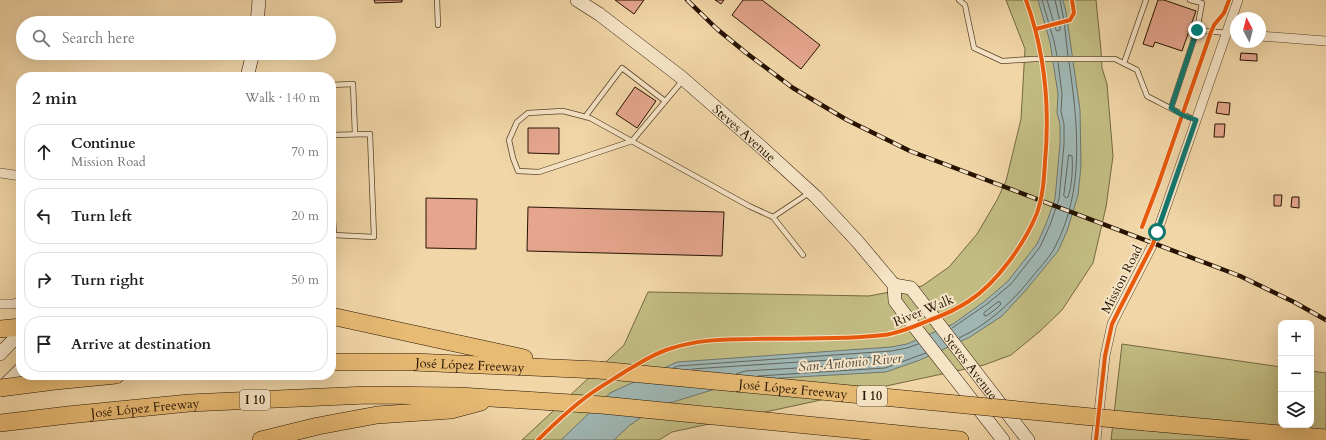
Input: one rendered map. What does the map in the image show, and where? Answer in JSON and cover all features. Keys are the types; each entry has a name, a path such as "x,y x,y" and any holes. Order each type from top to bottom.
{"highway":[{"path":"336,317 459,345 572,368"},
{"path":"0,329 16,327"},
{"name":"José López Freeway","path":"336,362 413,362 599,370 1326,438"},
{"path":"0,389 65,380"},
{"name":"José López Freeway","path":"7,423 130,408 237,400 368,395 460,396 602,405 960,440"},
{"path":"261,440 318,426 376,415 451,410 497,398"}],"main road":[{"path":"258,16 259,0"},
{"name":"Steves Avenue","path":"577,0 598,14 684,80 811,192 857,241 894,285 895,301 1003,440"},
{"path":"248,72 251,60"},
{"name":"Steves Avenue","path":"894,285 911,288 1028,440"},
{"path":"0,354 16,337"},
{"path":"0,389 16,374"}],"street":[{"name":"Mission Road","path":"1235,12 1238,0"},
{"name":"Mission Road","path":"1096,440 1105,356 1112,324 1153,244 1196,120 1230,35"},
{"path":"1266,36 1326,41"},
{"path":"0,173 16,175"},
{"path":"0,304 16,303"}],"lane":[{"path":"437,0 438,24"},
{"path":"959,0 966,5 974,48 1002,61 1034,58 1115,59 1137,70 1147,96 1182,115 1196,120"},
{"path":"1124,63 1146,0"},
{"path":"1171,108 1197,30 1202,3 1190,0"},
{"path":"1197,30 1230,33"},
{"path":"585,117 622,68 665,101"},
{"path":"684,80 632,141 539,172 518,170 513,158 509,140 517,122 528,113 563,111 590,118 632,141 749,206 773,217 803,255"},
{"path":"336,85 353,84 355,134"},
{"path":"336,135 370,134 374,237 336,235"},
{"path":"773,217 811,192"}],"shaded area":[{"path":"1006,0 1096,0 1102,68 1107,84 1113,156 1106,207 1093,263 1062,310 1039,332 1011,355 984,365 672,432 659,440 522,440 624,345 648,292 869,296 922,286 949,267 977,234 997,200 1006,181 1021,119 1025,49"},
{"path":"1122,344 1278,367 1278,428 1314,428 1314,371 1326,373 1326,440 1111,440"}],"water":[{"name":"San Antonio River","path":"1038,0 1063,0 1066,12 1080,110 1081,166 1078,195 1067,231 1058,251 1026,290 1002,316 970,337 920,360 886,372 745,380 657,407 630,425 614,440 561,440 610,393 677,362 891,347 907,344 953,324 985,301 1008,281 1037,244 1055,199 1060,144 1060,124 1057,113 1058,94 1050,42"}],"building":[{"path":"374,0 402,0 402,2 375,3"},
{"path":"615,0 644,0 634,14"},
{"path":"715,0 724,0 721,4"},
{"path":"743,0 762,0 820,45 801,69 732,15"},
{"path":"1158,0 1164,0 1196,11 1182,51 1155,42 1153,47 1143,44"},
{"path":"1241,53 1257,54 1257,61 1240,60"},
{"path":"635,87 656,101 637,128 616,114"},
{"path":"1218,102 1230,103 1229,115 1216,113"},
{"path":"1215,124 1225,124 1224,137 1214,137"},
{"path":"528,128 559,128 559,154 528,153"},
{"path":"1274,195 1282,195 1281,206 1274,206"},
{"path":"1292,197 1299,197 1299,208 1291,207"},
{"path":"426,198 477,199 476,249 426,248"},
{"path":"528,207 724,212 722,256 527,251"}],"railway":[{"path":"687,0 717,29 745,52 793,88 847,120 910,151 1240,276 1294,302 1326,320"}],"cycle path":[{"name":"River Walk","path":"538,440 556,422 582,400 626,371 658,353 669,349 699,342 720,340 868,337 896,333 955,309 990,284 1009,262 1032,225 1042,194 1047,121 1046,100 1042,60 1038,40 1026,0"},
{"path":"1036,29 1070,20 1074,13 1072,0"},
{"path":"1142,227 1211,32 1214,25 1224,13 1229,0"},
{"path":"1096,440 1105,356 1112,324 1153,244 1157,232"}],"route":[{"path":"1157,232 1196,120 1182,115 1171,108 1197,30"}]}
